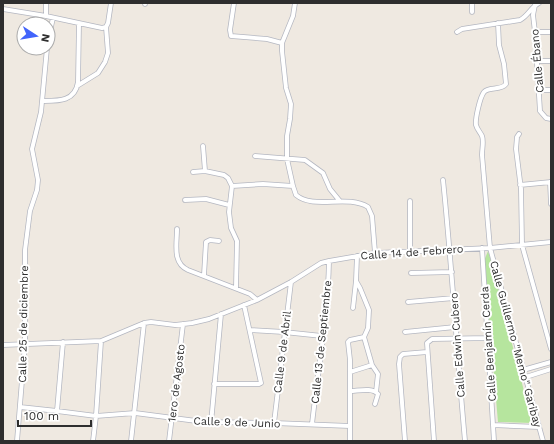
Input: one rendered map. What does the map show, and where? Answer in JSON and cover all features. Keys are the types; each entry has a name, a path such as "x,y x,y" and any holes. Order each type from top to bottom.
{"street":[{"path":"3,9 46,16 46,3"},
{"path":"77,86 98,73 105,62 108,53 106,27 111,3"},
{"path":"234,3 230,30 231,36 267,39 282,43"},
{"path":"295,3 293,16 282,43 286,88 291,104 287,136 287,159 293,186 296,195 300,198 318,202 339,200 361,204 368,207 372,216 375,253"},
{"path":"472,3 472,12"},
{"path":"457,32 462,29 522,19 531,8 537,4"},
{"name":"Calle Ébano","path":"537,4 533,15 536,32 540,111 543,116 551,119"},
{"path":"56,19 102,28 106,27"},
{"path":"42,101 61,101 73,94 77,86 79,23"},
{"name":"Calle Guillermo \"Memo\" Garibay","path":"498,23 500,45 506,74 506,84 503,87 486,90 482,93 476,125 482,136 482,155 490,248 543,441"},
{"path":"536,32 551,32"},
{"name":"Calle 25 de diciembre","path":"17,441 24,344 24,262 30,211 38,185 38,175 32,149 39,123 46,56"},
{"path":"537,61 551,61"},
{"path":"540,90 551,90"},
{"path":"519,134 516,141 516,149 518,179 520,185 522,245 551,349"},
{"path":"203,146 205,171"},
{"path":"255,156 306,160 321,171 332,193 339,200"},
{"path":"194,172 205,171 224,175 228,178 232,186 229,205 231,228 237,241 236,288"},
{"name":"Calle Edwin Cubero","path":"443,180 452,272 455,327 465,441"},
{"path":"520,185 550,182 551,204"},
{"path":"232,186 263,184 293,186"},
{"path":"185,200 206,199 229,205"},
{"path":"410,201 410,252"},
{"path":"177,229 178,261 183,268 250,294 257,300"},
{"path":"204,275 206,242 210,240 219,241"},
{"name":"Calle 14 de Febrero","path":"3,345 101,341 144,323 182,324 209,318 257,300 321,263 329,261 375,253 490,248 551,242"},
{"name":"Calle Benjamín Cerda","path":"482,248 494,441"},
{"path":"353,308 357,256"},
{"name":"Calle 13 de Septiembre","path":"312,424 328,285 329,261"},
{"path":"411,273 452,272"},
{"path":"356,281 369,310 368,328 364,337 372,364 378,374 376,392 378,394 375,404"},
{"name":"Calle 9 de Abril","path":"274,423 290,282"},
{"path":"408,302 454,298"},
{"path":"214,384 261,383 244,305"},
{"path":"211,423 221,314"},
{"path":"131,441 144,323"},
{"name":"1ero de Agosto","path":"169,441 182,324"},
{"path":"405,332 455,327"},
{"path":"250,330 322,336"},
{"path":"350,441 350,372 348,340 364,337"},
{"path":"434,441 427,347 429,340 488,338"},
{"path":"93,441 101,341"},
{"path":"57,411 63,342"},
{"path":"405,441 399,364 400,357 403,354 428,352"},
{"path":"523,370 551,362"},
{"path":"350,372 372,364"},
{"path":"526,377 551,369"},
{"path":"350,391 371,390 376,392"},
{"name":"Calle 9 de Junio","path":"20,407 96,416 135,413 171,417 194,422 211,423 274,423 350,426"},
{"path":"493,425 539,427"}],"green space":[{"path":"488,251 532,423 498,422 484,261"}]}
